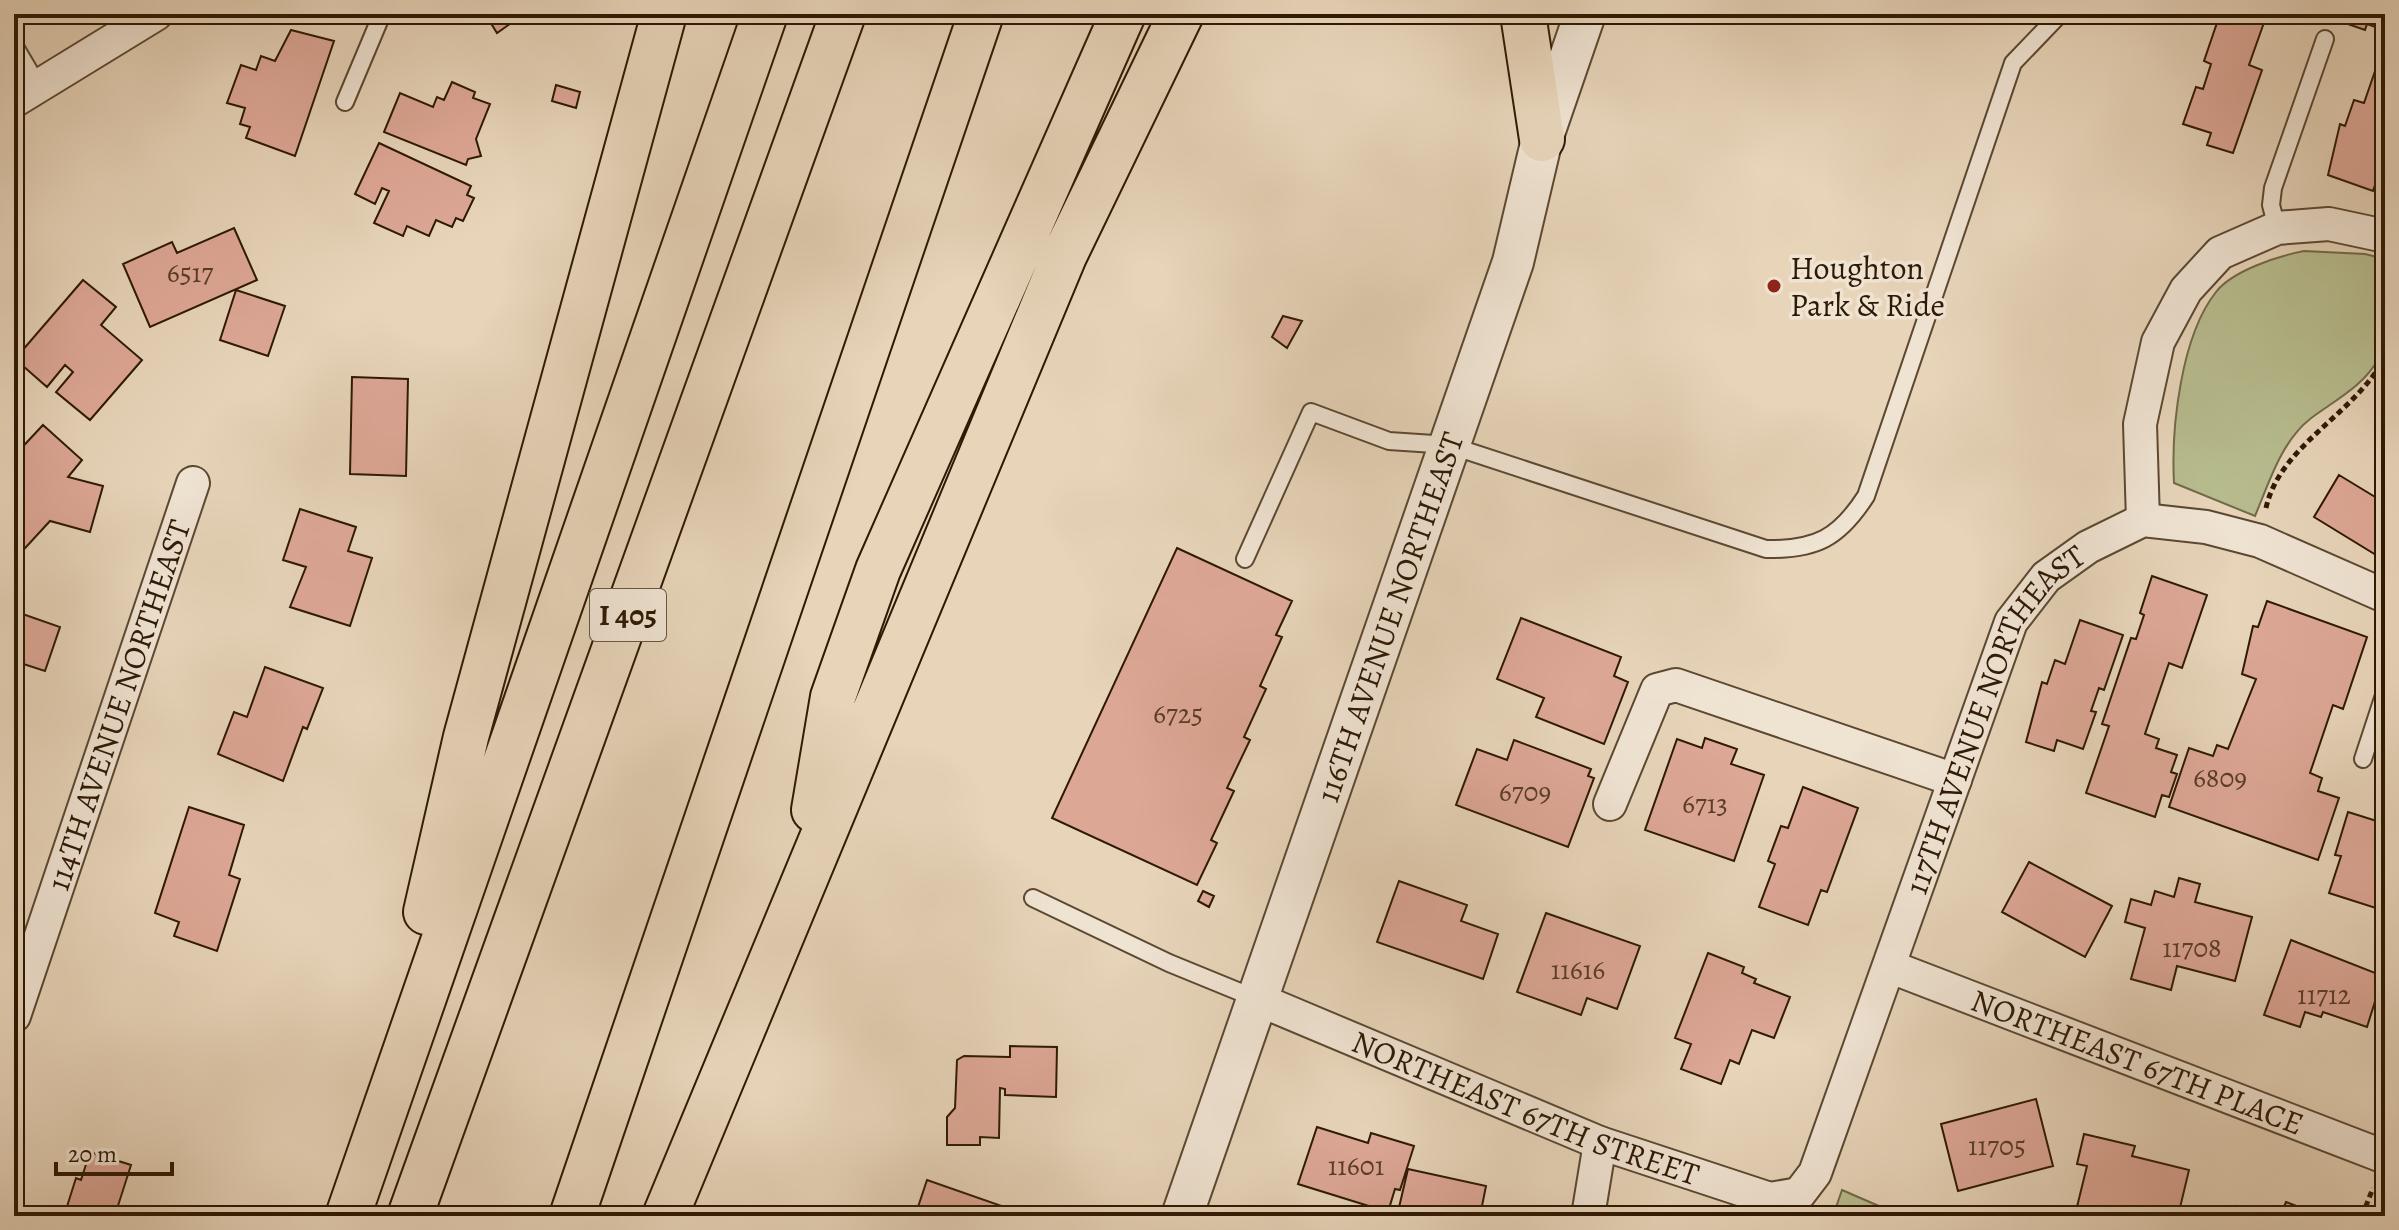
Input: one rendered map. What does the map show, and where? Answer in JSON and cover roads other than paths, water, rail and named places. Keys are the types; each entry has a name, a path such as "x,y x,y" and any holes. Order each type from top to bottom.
{"highway":[{"path":"354,1196 419,944 466,737 664,14"},
{"path":"354,1196 765,14"},
{"name":"I 405","path":"410,1216 843,14"},
{"path":"572,1216 981,14"},
{"path":"801,887 833,697 878,570 1123,14"},
{"path":"665,1216 1064,256 1181,14"},
{"path":"1523,14 1542,139"}],"street":[{"path":"26,94 156,14"},
{"name":"116TH AVENUE NORTHEAST","path":"1182,1216 1513,262 1542,139 1585,14"},
{"path":"2385,236 2329,224 2277,228 2220,253 2186,290 2158,342 2140,424 2143,520 2206,527 2260,541 2385,596"},
{"name":"114TH AVENUE NORTHEAST","path":"14,1016 193,483"},
{"name":"117TH AVENUE NORTHEAST","path":"1799,1194 1815,1173 1891,967 2011,622 2046,577 2088,547 2143,520"},
{"path":"1610,804 1657,690 1676,685 1955,780"},
{"name":"NORTHEAST 67TH PLACE","path":"1891,967 2385,1157"},
{"name":"NORTHEAST 67TH STREET","path":"1257,999 1600,1143 1770,1199 1799,1194"},
{"path":"1588,1216 1600,1143"}],"lane":[{"path":"345,102 382,14"},
{"path":"1245,559 1311,412 1389,441 1449,445 1766,549 1796,549 1825,540 1849,521 1866,496 2013,63 2060,14"},
{"path":"2277,228 2271,205 2273,188 2325,39"},
{"path":"14,45 26,94"},
{"path":"2363,759 2385,692"},
{"path":"1033,898 1169,963 1257,999"}],"place":[{"name":"Houghton Park & Ride","path":"1774,286"}]}
